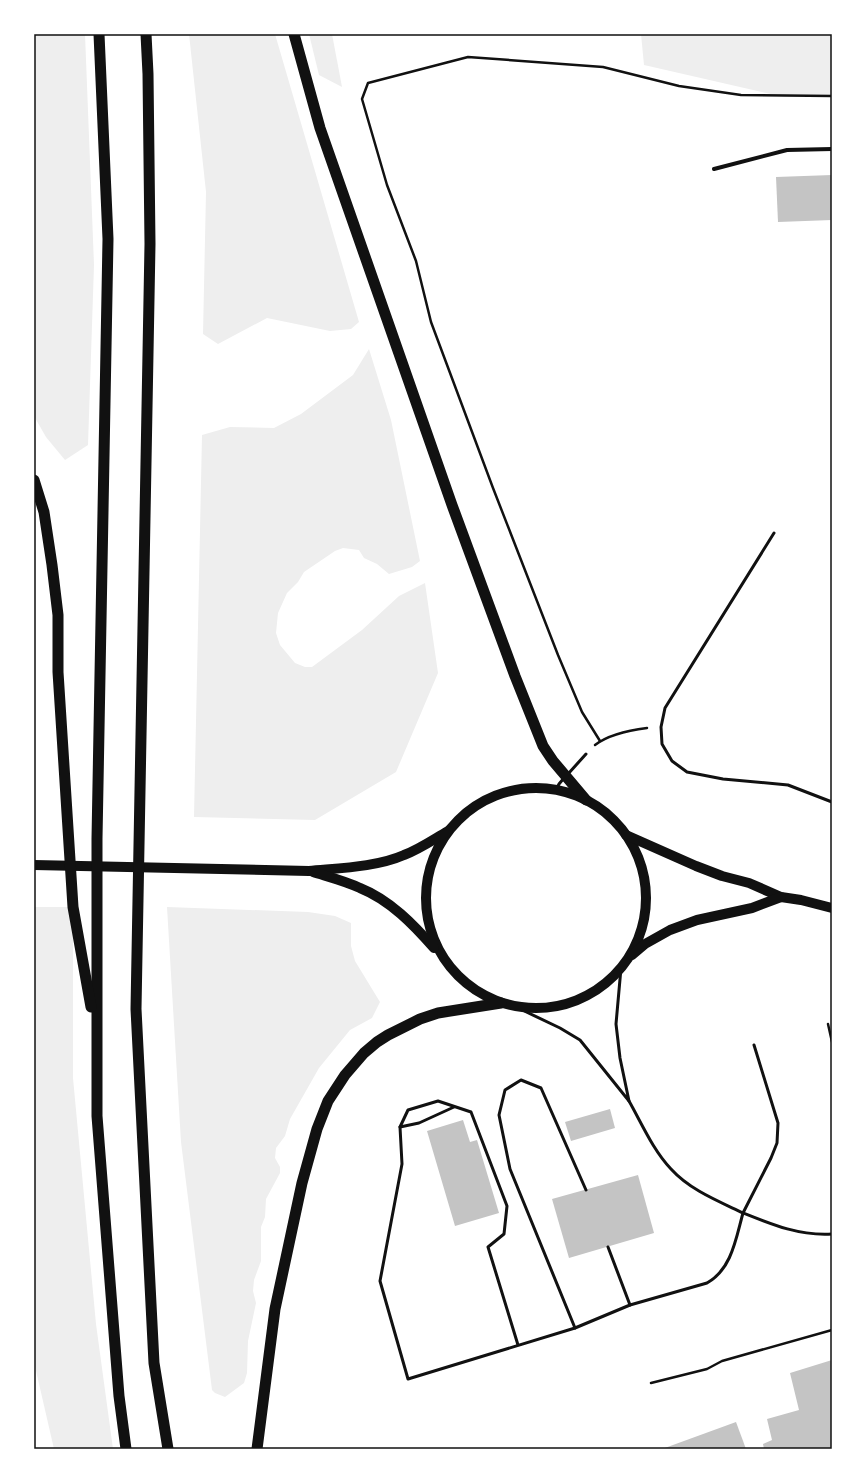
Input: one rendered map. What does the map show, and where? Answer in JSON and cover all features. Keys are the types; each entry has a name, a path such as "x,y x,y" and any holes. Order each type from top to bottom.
{"highway":[{"path":"99,34 108,239 97,830 97,1116 119,1396 126,1449"},
{"path":"146,34 148,74 150,244 136,1009 154,1363 168,1449"},
{"path":"294,34 320,128 455,513 533,723 543,746 553,761 586,800"},
{"path":"34,480 44,512 58,615 58,672 73,908 96,1038"},
{"path":"257,1449 275,1308 302,1183 317,1129 328,1101 345,1075 360,1058 377,1042 388,1035 420,1019 438,1013 501,1003"}],"main road":[{"path":"309,871 361,888 382,900 416,928 452,971 466,985 483,996 516,1007 548,1008 578,1000 603,986 617,973 634,949 644,920 646,891 640,861 626,835 607,814 586,800 556,790 526,788 497,795 470,809 449,830 435,853 427,878 425,905 430,931 441,956"},
{"path":"34,865 309,871 349,867 394,859 411,852 449,830"},
{"path":"626,835 696,866 722,876 749,883 781,898 801,900 832,908"},
{"path":"627,959 645,944 670,930 697,920 752,908 781,898"}],"street":[{"path":"714,168 787,150 832,149"}],"lane":[{"path":"774,533 665,708 662,727 662,744 672,761 687,772 723,779 788,785 832,802"},
{"path":"556,790 565,776 586,754"},
{"path":"621,968 616,1024 620,1058 629,1101"},
{"path":"516,1007 560,1028 580,1040 629,1101 660,1155 670,1168 694,1188 744,1213 781,1228 804,1233 832,1234"},
{"path":"518,1345 488,1247 504,1234 507,1206 471,1112 438,1101 408,1110 400,1127 402,1164 380,1281 408,1379 574,1328 630,1305 707,1283 714,1279 721,1272 730,1256 744,1213 778,1143 778,1123 754,1045"},
{"path":"574,1328 510,1169 499,1115 504,1090 521,1080 541,1088 586,1190"},
{"path":"400,1127 419,1122 455,1107"},
{"path":"608,1247 630,1305"}],"path":[{"path":"662,727 634,730 600,741 582,712 558,655 493,488 431,322 416,261 387,185 362,99 368,83 468,58 603,67 680,86 741,95 832,96"},
{"path":"828,1024 832,1042"},
{"path":"651,1383 707,1368 722,1362 832,1330"}],"shaded area":[{"path":"34,34 85,34 94,265 88,445 65,460 46,437 34,416"},
{"path":"189,34 275,34 359,322 351,329 330,331 267,318 218,344 203,334 206,192"},
{"path":"309,34 332,34 342,87 319,75"},
{"path":"641,34 832,34 832,95 784,97 644,65"},
{"path":"369,349 391,420 420,561 412,567 389,574 377,564 364,558 359,550 343,548 335,551 304,572 298,582 287,593 278,613 276,633 280,645 295,663 305,667 312,667 362,630 399,596 425,583 438,673 396,772 315,820 194,817 202,435 230,427 274,428 301,414 353,375"},
{"path":"34,907 73,907 73,1078 96,1324 113,1449 54,1449 34,1362"},
{"path":"167,907 308,912 335,916 351,923 351,946 355,961 380,1002 372,1018 350,1030 319,1068 290,1119 285,1136 276,1148 275,1158 280,1167 280,1173 266,1199 265,1217 261,1227 261,1261 254,1280 253,1291 256,1303 248,1341 247,1373 244,1383 225,1397 215,1393 212,1390 181,1142"}],"building":[{"path":"832,175 832,220 778,222 776,177"},
{"path":"610,1109 615,1128 571,1141 565,1122"},
{"path":"463,1120 470,1142 477,1140 499,1213 455,1226 427,1131"},
{"path":"638,1175 654,1233 569,1258 552,1199"},
{"path":"832,1360 832,1449 764,1449 763,1444 772,1440 767,1419 799,1410 790,1373"},
{"path":"736,1422 746,1449 662,1449"}]}
